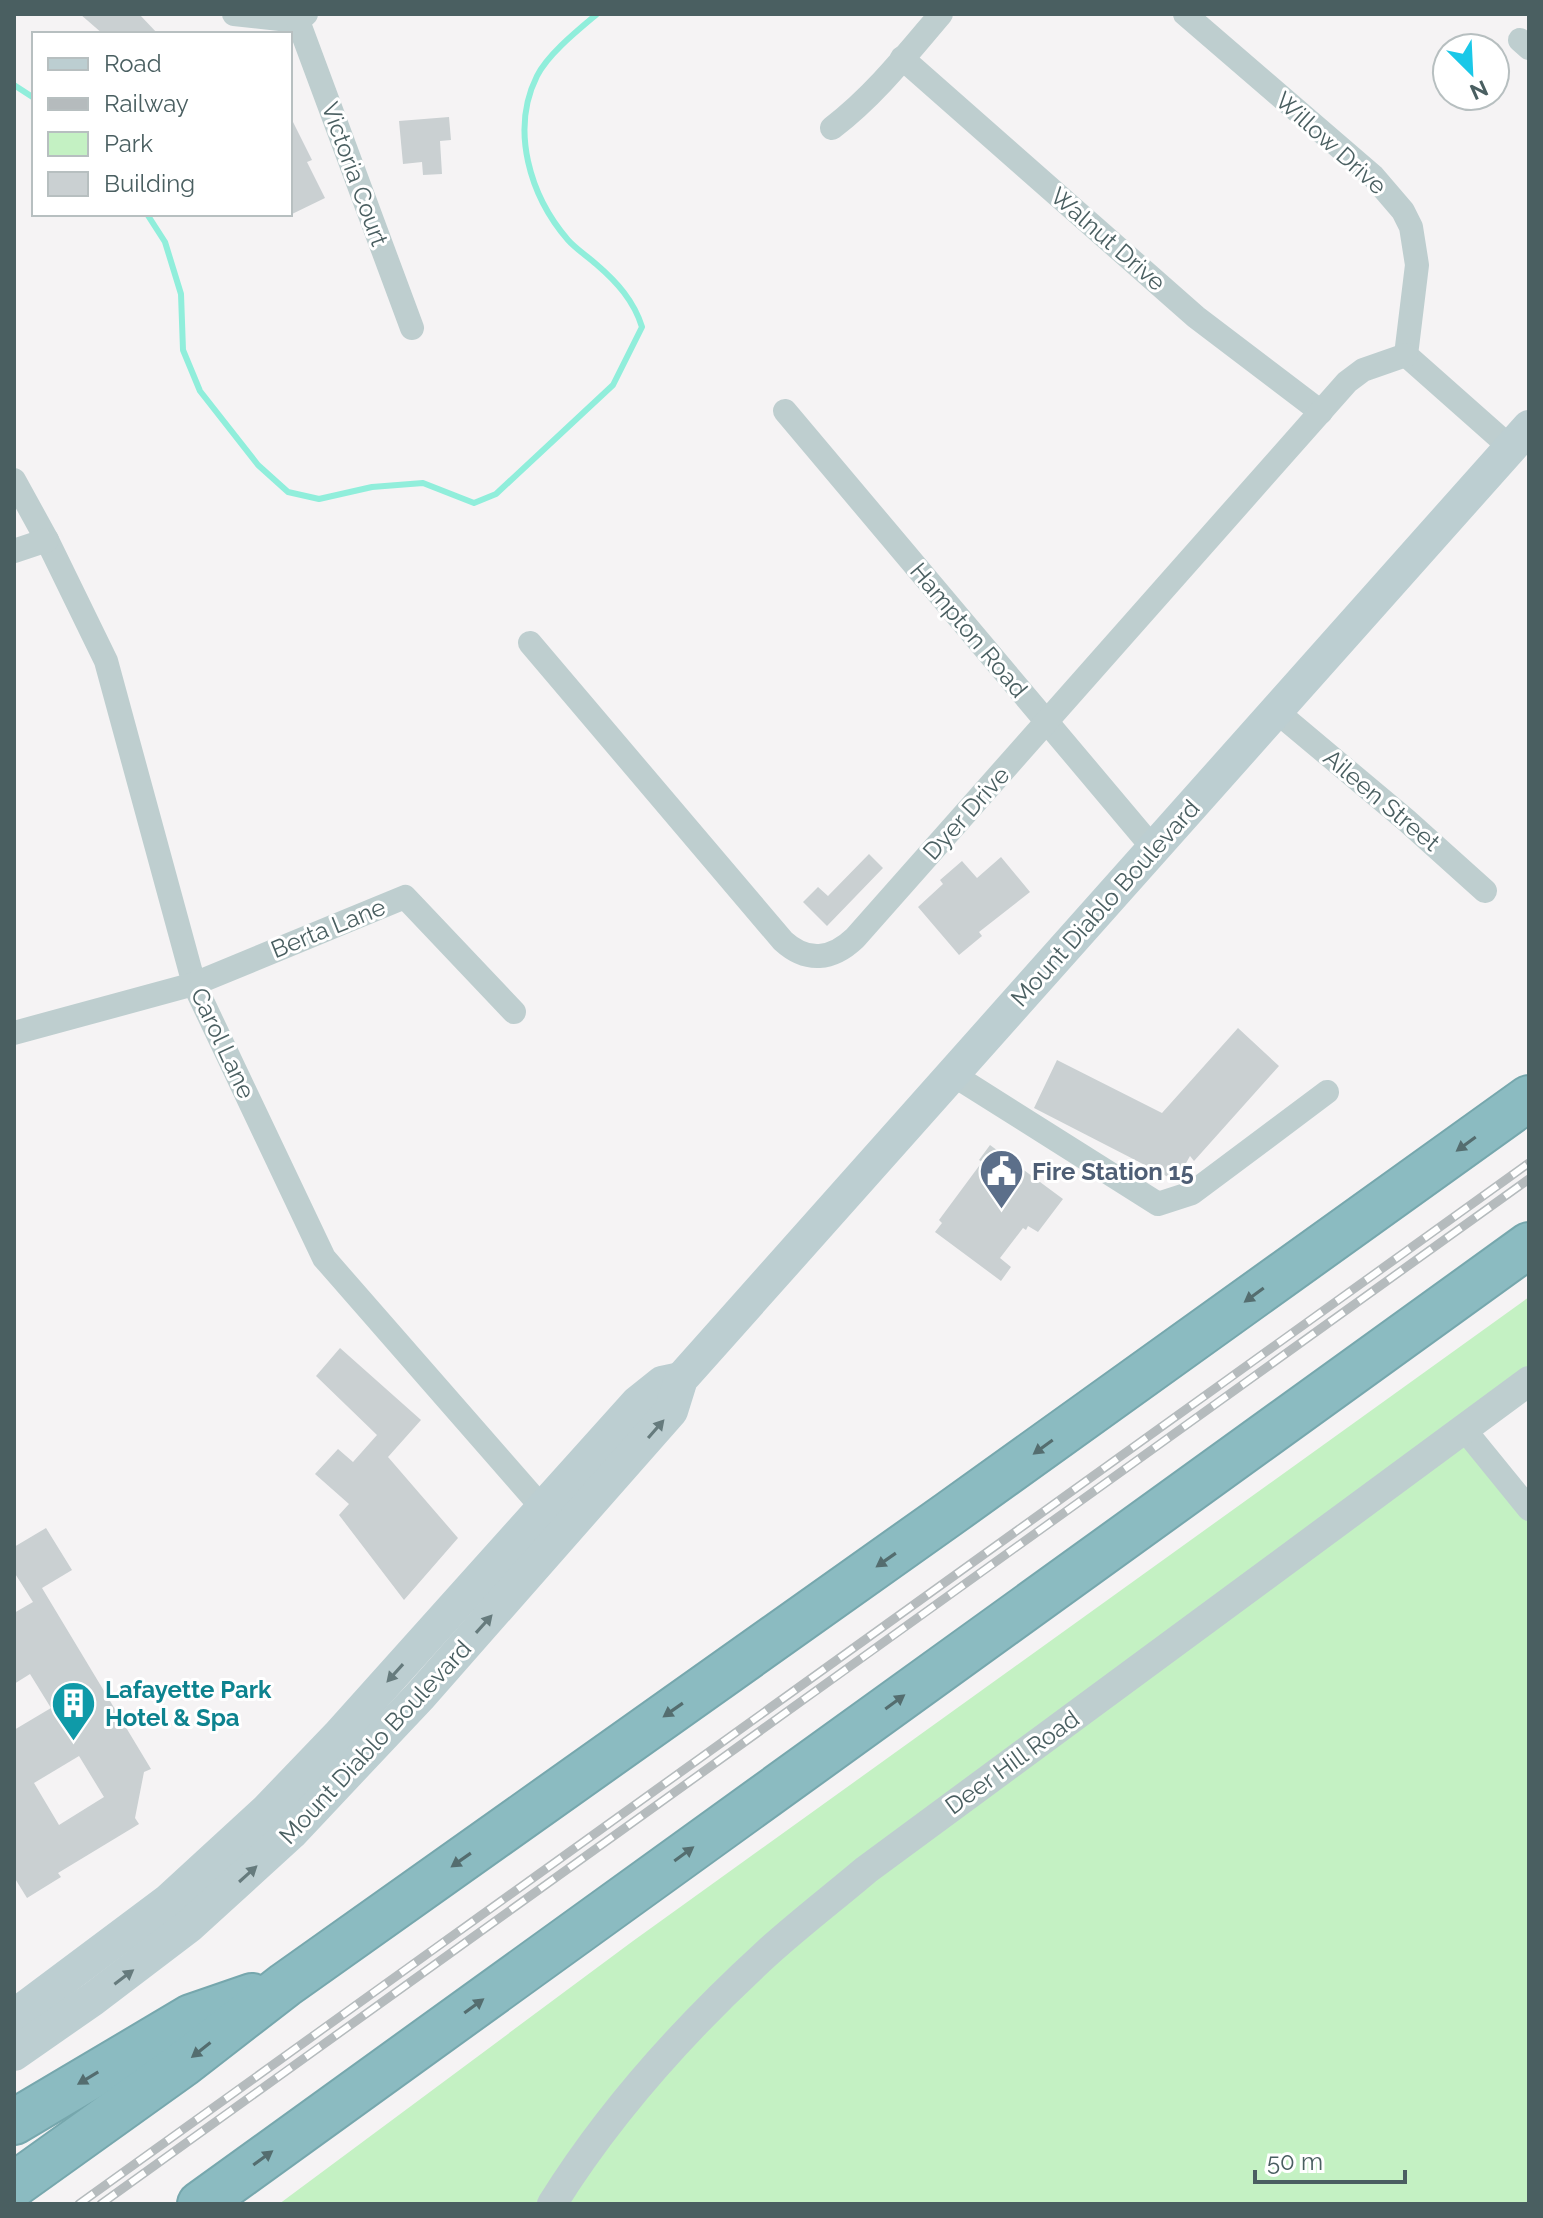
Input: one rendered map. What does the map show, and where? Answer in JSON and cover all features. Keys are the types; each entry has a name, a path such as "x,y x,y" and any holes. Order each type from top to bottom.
{"highway":[{"path":"14,2185 183,2064 285,1985 1529,1098"},
{"path":"200,2204 1529,1245"},
{"path":"14,2122 191,2017 285,1985"}],"main road":[{"name":"Mount Diablo Boulevard","path":"14,2054 159,1950 257,1867 373,1748 671,1411 681,1379 1520,438"},
{"name":"Mount Diablo Boulevard","path":"14,2016 169,1900 234,1843 338,1736 637,1403 662,1383 681,1379"}],"street":[{"path":"234,14 302,17"},
{"path":"832,128 854,112 941,14"},
{"name":"Willow Drive","path":"1185,14 1373,176 1403,211 1411,227 1417,265 1406,355"},
{"name":"Victoria Court","path":"302,17 412,328"},
{"name":"Walnut Drive","path":"902,58 1196,317 1321,412"},
{"path":"1406,355 1520,438"},
{"name":"Dyer Drive","path":"530,643 783,941 805,956 832,955 855,938 1347,382 1363,370 1406,355"},
{"name":"Hampton Road","path":"785,411 1153,848"},
{"name":"Carol Lane","path":"14,480 106,661 194,984 324,1258 564,1534"},
{"path":"14,551 47,540"},
{"name":"Aileen Street","path":"1276,711 1415,827 1485,891"},
{"name":"Berta Lane","path":"194,984 405,897 514,1012"},
{"path":"14,1033 194,984"},
{"path":"952,1074 1158,1204 1192,1193 1327,1092"},
{"name":"Deer Hill Road","path":"552,2204 620,2110 679,2040 778,1944 866,1870 1529,1381"},
{"path":"1464,1429 1529,1509"}],"green space":[{"path":"1529,1297 1529,1381 1464,1429 1529,1509 1529,2204 279,2204 633,1941"}],"building":[{"path":"80,14 139,14 156,32 101,32"},
{"path":"449,117 451,140 440,141 442,174 423,175 422,162 403,164 399,121"},
{"path":"292,120 312,160 307,162 325,198 292,214"},
{"path":"869,854 883,868 827,926 803,902 818,887 828,896"},
{"path":"1001,857 1030,892 979,932 982,936 959,955 918,907 943,884 940,880 962,861 977,878"},
{"path":"1238,1028 1279,1066 1194,1161 1190,1156 1176,1181 1034,1108 1057,1060 1162,1113"},
{"name":"Fire Station 15","path":"990,1145 1063,1199 1038,1232 1028,1226 1026,1230 1023,1228 1000,1258 1011,1267 1001,1281 935,1232 942,1223 939,1220 982,1162 979,1160"},
{"path":"340,1348 421,1420 388,1457 458,1538 404,1600 339,1515 349,1504 315,1474 338,1449 353,1462 377,1435 316,1376"},
{"name":"Lafayette Park Hotel & Spa","path":"46,1528 72,1570 42,1588 151,1769 144,1772 135,1818 139,1824 58,1873 61,1877 27,1898 14,1877 14,1730 51,1708 30,1674 14,1684 14,1613 33,1602 14,1572 14,1547","holes":["79,1756 104,1797 59,1825 34,1783"]}],"waterway":[{"path":"148,216 165,242 181,294 183,350 200,391 258,465 288,492 319,499 372,487 423,483 474,503 496,494 613,385 642,327 618,285 571,243 555,223 534,183 528,162 525,118 537,76 556,51 597,14"},
{"path":"14,85 32,97"}],"railway":[{"path":"79,2204 1529,1163"},
{"path":"101,2204 1529,1179"}],"place":[{"name":"Fire Station 15","path":"1001,1210"},
{"name":"Lafayette Park Hotel & Spa","path":"74,1742"}]}
